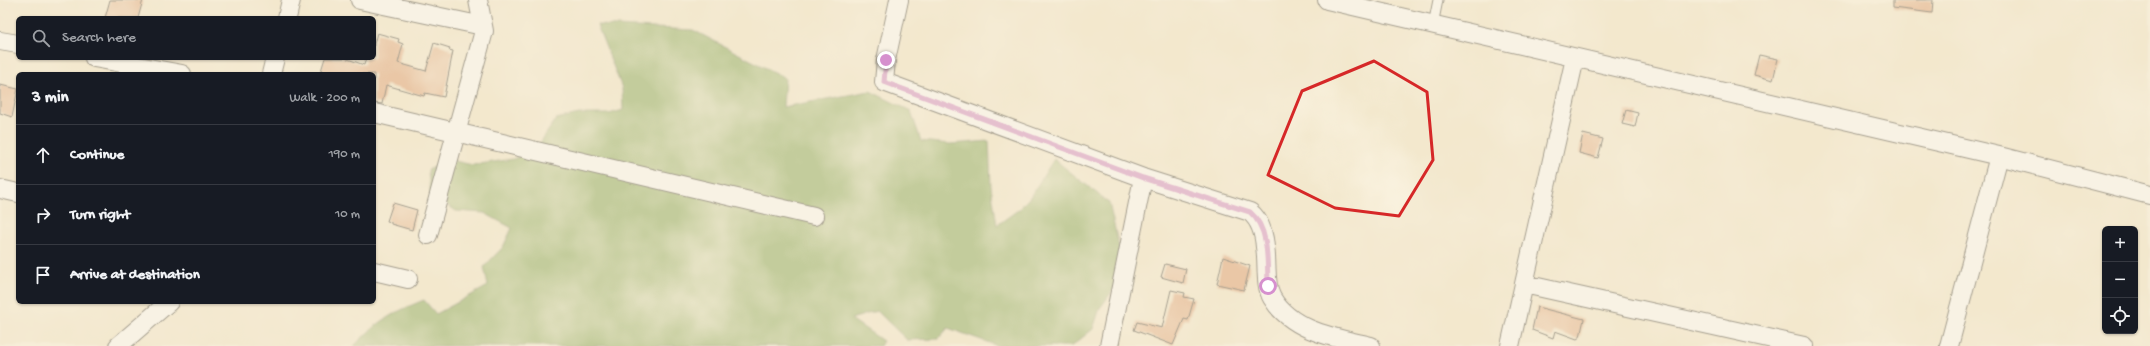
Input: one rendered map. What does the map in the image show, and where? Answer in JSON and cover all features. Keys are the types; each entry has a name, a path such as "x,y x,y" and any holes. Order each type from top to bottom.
{"street":[{"path":"287,16 291,0"},
{"path":"360,0 483,26"},
{"path":"428,235 484,31 478,0"},
{"path":"899,0 886,60 884,82 1143,178 1250,212 1256,217 1263,232 1268,286 1272,298 1279,306 1290,317 1316,333 1371,346"},
{"path":"1327,0 1998,156 2150,195"},
{"path":"0,41 16,44"},
{"path":"1510,346 1575,58"},
{"path":"105,60 171,72"},
{"path":"272,72 274,60"},
{"path":"376,113 814,216"},
{"path":"1949,346 1998,156"},
{"path":"1109,346 1143,178"},
{"path":"0,189 16,193"},
{"path":"376,271 408,279"},
{"path":"1524,284 1804,346"},
{"path":"118,346 167,304"}],"lane":[{"path":"1433,25 1438,0"}],"highlighted area":[{"path":"1374,61 1427,92 1433,160 1399,216 1335,208 1268,175 1302,91"}],"green space":[{"path":"597,25 693,30 785,78 783,107 870,91 911,111 921,141 950,144 989,141 991,186 997,225 1018,210 1030,197 1054,159 1109,203 1120,251 1117,285 1100,308 1093,329 1072,346 998,346 948,328 938,339 907,340 877,311 851,319 883,341 880,346 354,346 386,318 424,300 436,314 488,286 484,267 503,247 512,228 484,213 456,211 430,193 428,170 450,160 473,165 513,159 536,149 556,119 579,114 609,114 623,110 622,88"}],"building":[{"path":"110,0 143,0 139,16 106,16"},
{"path":"1893,0 1933,0 1932,13 1893,8"},
{"path":"377,33 399,39 398,42 403,44 398,63 426,71 434,43 450,48 449,50 453,51 444,97 425,93 424,96 386,85 382,104 376,103 376,72 321,72 324,60 350,60 364,65 365,60 376,60"},
{"path":"1759,55 1778,59 1773,80 1754,75"},
{"path":"0,85 16,89 16,98 12,117 0,113"},
{"path":"1626,110 1638,113 1635,127 1622,124"},
{"path":"1583,134 1603,139 1598,158 1579,153"},
{"path":"393,203 417,210 412,230 391,224 391,222 387,221"},
{"path":"1223,257 1250,266 1244,290 1217,284"},
{"path":"1165,264 1186,269 1183,283 1161,277"},
{"path":"1171,290 1185,293 1184,297 1194,299 1188,320 1184,319 1173,345 1134,330 1137,322 1162,328"},
{"path":"1537,307 1584,319 1580,337 1577,339 1555,331 1553,338 1532,330"}],"route":[{"path":"886,60 884,82 1143,178 1250,212 1256,217 1263,232 1267,259 1268,286"}]}
